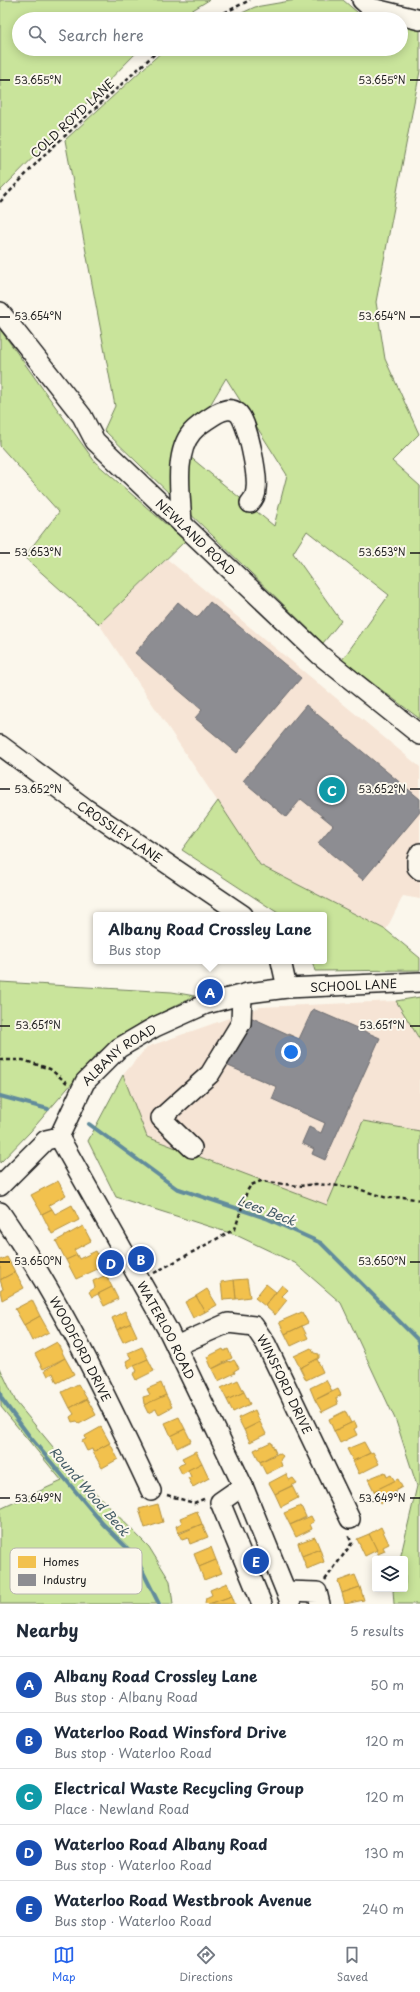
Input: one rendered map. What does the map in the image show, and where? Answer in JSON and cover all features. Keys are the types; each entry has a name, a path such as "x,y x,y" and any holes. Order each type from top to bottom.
{"street":[{"path":"362,0 371,8 387,12"},
{"path":"408,17 419,20"},
{"name":"NEWLAND ROAD","path":"0,312 82,416 95,441 320,655 420,735"},
{"path":"182,524 181,454 192,432 205,421 224,410 229,409 238,413 243,419 249,436 257,484 254,499 250,503"},
{"name":"CROSSLEY LANE","path":"0,746 85,808 238,912"},
{"path":"420,853 417,859 417,867 420,870"},
{"path":"282,964 287,988"},
{"name":"SCHOOL LANE","path":"287,988 420,982"},
{"name":"ALBANY ROAD","path":"59,1137 85,1082 119,1048 155,1027 206,1004 242,995 287,988"},
{"path":"192,1148 161,1118 210,1074 241,1023 242,995"},
{"path":"0,1186 46,1140 59,1137"},
{"name":"WATERLOO ROAD","path":"59,1137 176,1346 243,1486 288,1597 319,1598"},
{"name":"WOODFORD DRIVE","path":"0,1212 30,1255 65,1318 113,1410 151,1490"},
{"name":"WINSFORD DRIVE","path":"176,1346 228,1324 254,1326 266,1344 350,1519"},
{"path":"243,1486 220,1502 262,1604"}],"path":[{"path":"226,12 250,0"},
{"name":"COLD ROYD LANE","path":"0,202 44,156 152,56"},
{"path":"0,1060 23,1060 50,1069 67,1082 76,1101"},
{"path":"139,1281 235,1229 247,1191 261,1181 299,1186 316,1184 352,1187 387,1198 402,1197 420,1200"},
{"path":"151,1490 194,1503 214,1495 220,1502"},
{"path":"319,1598 352,1543 345,1527 350,1519"}],"shaded area":[{"path":"167,559 420,767 420,899 403,896 386,930 260,865 99,624"},
{"path":"396,1001 420,1040 420,1131 363,1121 327,1205 146,1137 123,1075 147,1047 260,1007"}],"green space":[{"path":"0,0 209,0 189,12 12,12 12,56 133,56 0,191"},
{"path":"296,0 343,0 357,12 244,12 255,7"},
{"path":"408,27 420,30 420,71 376,302 385,359 419,434 392,461 420,486 420,719 342,660 389,595 307,531 293,553 341,621 323,643 104,430 115,406 65,140 157,56 408,56","holes":["226,378 287,475 274,526 183,451"]},
{"path":"0,329 95,462 185,541 99,624 24,557 59,512 0,446"},
{"path":"218,801 260,865 386,930 420,958 420,970 315,971 313,964 327,964 327,912 276,912 182,850"},
{"path":"0,982 172,992 195,996 142,1022 98,1053 30,1132 0,1163"},
{"path":"420,997 420,1040 396,1001"},
{"path":"123,1075 147,1137 327,1205 363,1121 420,1131 420,1604 394,1604 393,1592 408,1592 408,1556 401,1556 417,1486 396,1421 341,1303 295,1263 236,1235 116,1197 88,1141"},
{"path":"0,1368 16,1402 67,1464 149,1547 170,1581 173,1604 0,1604 0,1509 62,1481 1,1407"}],"building: Homes":[{"path":"58,1181 66,1195 49,1205 52,1209 42,1214 31,1195"},
{"path":"72,1205 79,1220 52,1234 42,1214 52,1209 55,1214"},
{"path":"83,1226 91,1241 74,1250 77,1255 66,1260 56,1241"},
{"path":"96,1251 104,1266 76,1279 66,1260 77,1255 79,1259"},
{"path":"7,1257 15,1272 0,1280 0,1260"},
{"path":"15,1272 24,1288 2,1300 0,1291 3,1289 0,1280"},
{"path":"106,1275 112,1287 92,1297 89,1292 95,1288 93,1281"},
{"path":"247,1279 250,1297 236,1299 234,1280"},
{"path":"234,1280 236,1299 223,1300 221,1282"},
{"path":"266,1284 276,1292 265,1306 255,1298"},
{"path":"282,1285 288,1290 282,1296 287,1300 275,1315 265,1306"},
{"path":"112,1287 118,1299 104,1306 98,1294"},
{"path":"207,1289 217,1305 205,1312 196,1296"},
{"path":"196,1296 205,1312 193,1318 185,1302"},
{"path":"32,1300 40,1316 24,1325 15,1309"},
{"path":"125,1311 131,1323 117,1330 112,1318"},
{"path":"302,1312 308,1323 285,1334 279,1322"},
{"path":"40,1316 49,1332 32,1341 24,1325"},
{"path":"131,1323 137,1336 123,1342 117,1330"},
{"path":"302,1326 308,1338 291,1346 285,1334"},
{"path":"57,1342 65,1358 43,1369 35,1354"},
{"path":"142,1347 148,1359 129,1368 126,1361 131,1358 128,1353"},
{"path":"311,1348 314,1353 319,1354 319,1358 300,1368 294,1356"},
{"path":"223,1349 224,1351 228,1349 232,1358 212,1369 207,1357"},
{"path":"65,1358 74,1374 57,1383 53,1373 48,1376 45,1370"},
{"path":"148,1359 154,1371 136,1380 133,1374 137,1371 134,1365"},
{"path":"317,1359 323,1372 306,1380 300,1368"},
{"path":"234,1360 239,1368 234,1371 235,1373 218,1381 212,1369"},
{"path":"238,1380 244,1392 227,1400 221,1388"},
{"path":"326,1380 332,1391 315,1400 310,1388"},
{"path":"161,1383 166,1395 147,1405 144,1404 143,1397 150,1395 147,1389"},
{"path":"78,1384 87,1399 70,1408 62,1392"},
{"path":"338,1389 341,1395 336,1398 338,1404 322,1412 315,1400"},
{"path":"244,1392 250,1404 233,1412 227,1400"},
{"path":"166,1395 172,1407 159,1414 156,1409 148,1413 144,1405"},
{"path":"87,1399 96,1415 79,1424 77,1421 72,1422 70,1417 74,1414 70,1408"},
{"path":"255,1410 260,1422 244,1430 238,1418"},
{"path":"345,1411 351,1423 334,1431 329,1419"},
{"path":"179,1417 185,1429 171,1436 165,1423"},
{"path":"260,1422 266,1434 250,1442 244,1430"},
{"path":"355,1422 357,1427 354,1429 357,1435 340,1443 334,1431"},
{"path":"101,1427 110,1443 93,1452 92,1449 87,1451 82,1441 86,1439 85,1436"},
{"path":"185,1429 191,1441 177,1448 171,1436"},
{"path":"271,1442 276,1453 260,1462 254,1450"},
{"path":"364,1442 370,1453 353,1461 347,1449"},
{"path":"110,1443 118,1459 102,1468 93,1452"},
{"path":"196,1451 202,1463 182,1474 178,1466 185,1463 182,1458"},
{"path":"373,1452 379,1464 359,1474 353,1461"},
{"path":"279,1453 283,1456 280,1460 282,1466 266,1474 260,1462"},
{"path":"202,1463 209,1478 193,1487 188,1478 191,1477 188,1470"},
{"path":"385,1472 387,1477 391,1475 395,1481 374,1491 368,1479"},
{"path":"286,1474 289,1480 293,1478 297,1483 275,1494 269,1483"},
{"path":"398,1479 402,1487 395,1491 396,1495 380,1504 374,1491"},
{"path":"292,1486 298,1498 281,1507 275,1494"},
{"path":"158,1504 163,1522 145,1528 139,1509"},
{"path":"301,1506 306,1517 290,1525 284,1513"},
{"path":"197,1511 202,1524 178,1533 176,1526 182,1523 180,1518"},
{"path":"311,1516 314,1522 310,1524 312,1529 296,1537 290,1525"},
{"path":"202,1524 208,1537 190,1544 188,1538 182,1540 179,1534"},
{"path":"381,1527 389,1544 383,1547 385,1551 378,1554 369,1534"},
{"path":"369,1534 377,1550 365,1556 357,1539"},
{"path":"315,1537 320,1549 302,1556 298,1543"},
{"path":"211,1547 216,1560 199,1567 194,1554"},
{"path":"320,1549 324,1562 307,1569 302,1556"},
{"path":"216,1560 222,1573 204,1580 199,1567"},
{"path":"355,1575 360,1587 342,1593 338,1581"},
{"path":"227,1583 232,1596 209,1604 205,1603 206,1598 212,1595 210,1590"},
{"path":"360,1587 364,1600 345,1604 342,1593"},
{"path":"232,1596 235,1604 209,1604"}],"building: Industry":[{"path":"178,602 197,618 210,602 301,678 237,753 195,718 202,710 135,653"},
{"path":"306,705 420,799 420,812 363,880 318,843 333,825 301,799 286,817 243,781"},
{"path":"313,1009 380,1038 325,1160 312,1154 314,1149 302,1143 309,1127 321,1133 325,1123 272,1099 277,1087 226,1065 248,1016 299,1039"}],"waterway":[{"name":"Lees Beck","path":"0,1096 48,1109"},
{"name":"Lees Beck","path":"89,1124 176,1188 266,1218 321,1243 418,1340 420,1352"},
{"name":"Round Wood Beck","path":"0,1393 1,1398 30,1437 103,1524 127,1548"},
{"name":"Round Wood Beck","path":"142,1570 159,1604"}],"place":[{"name":"Electrical Waste Recycling Group","path":"332,790"},
{"name":"Albany Road Crossley Lane","path":"210,992"},
{"name":"Waterloo Road Winsford Drive","path":"141,1259"},
{"name":"Waterloo Road Albany Road","path":"111,1263"},
{"name":"Waterloo Road Westbrook Avenue","path":"256,1561"}]}
